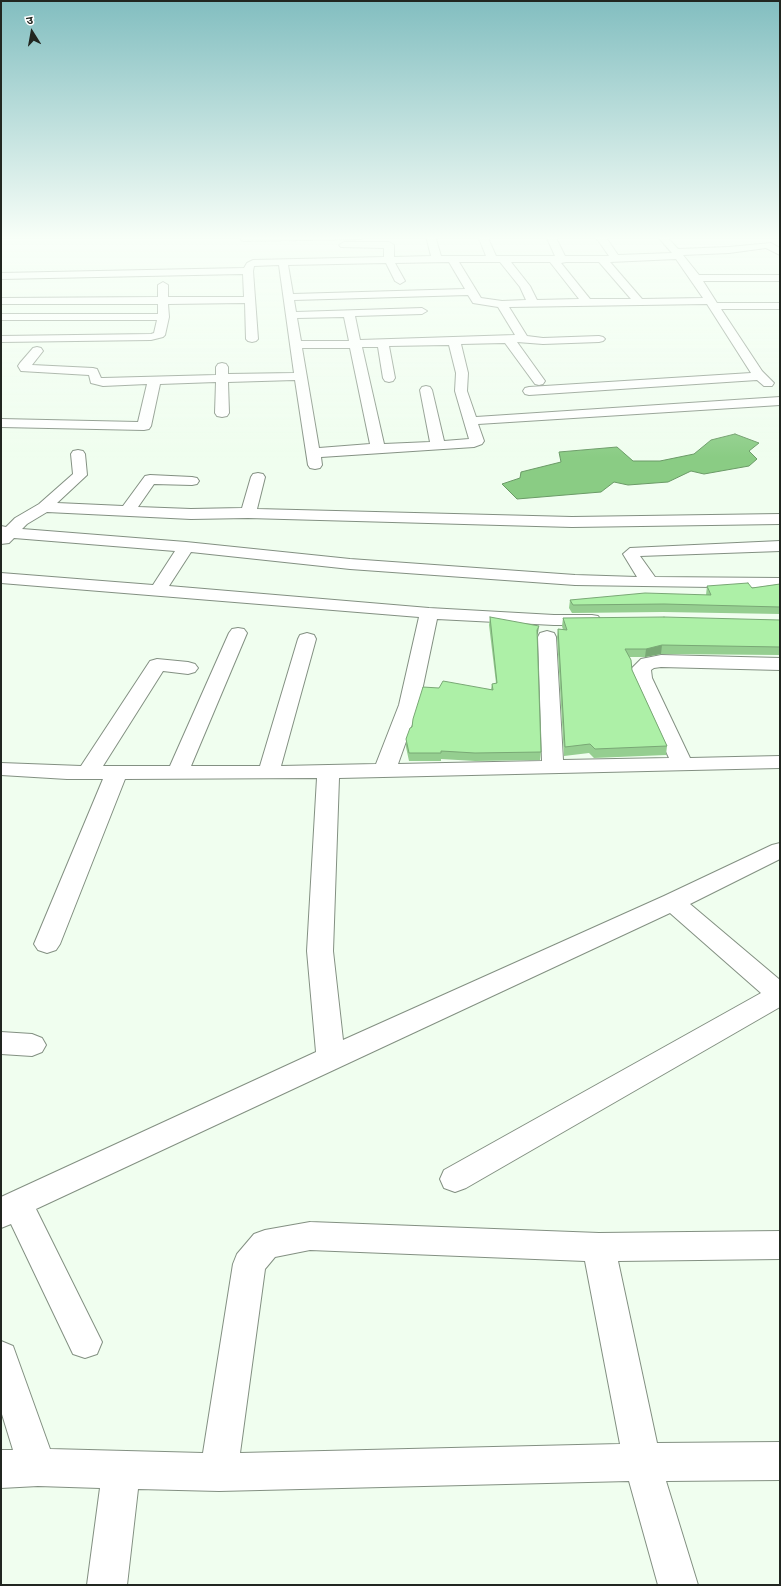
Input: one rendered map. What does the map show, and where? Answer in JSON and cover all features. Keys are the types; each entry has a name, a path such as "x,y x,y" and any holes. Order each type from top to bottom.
{"street":[{"path":"1,339 156,337 159,335 163,317 163,310"},
{"path":"250,310 252,339"},
{"path":"290,310 314,459 378,448 474,442 477,439 461,391 462,373 454,341"},
{"path":"291,314 349,313 424,315 422,310"},
{"path":"506,310 522,337 512,339"},
{"path":"716,310 763,374 780,393"},
{"path":"349,313 355,326 355,344 378,448"},
{"path":"1,318 163,317"},
{"path":"431,330 437,342"},
{"path":"512,339 539,381"},
{"path":"295,345 383,344 512,339 543,341 599,339"},
{"path":"383,344 389,378"},
{"path":"37,351 24,366 25,368 93,372 95,375 95,380 103,382 154,381 222,373 302,376"},
{"path":"222,373 222,413"},
{"path":"530,391 763,374"},
{"path":"1,423 144,426 154,381"},
{"path":"426,390 438,445"},
{"path":"470,421 780,401"},
{"path":"4,535 21,521 44,507 80,476 78,454"},
{"path":"248,513 258,477"},
{"path":"127,511 150,479 192,481"},
{"path":"44,507 191,514 248,513 572,522 780,519"},
{"path":"21,521 175,530 191,514"},
{"path":"4,535 186,547 350,564 575,580 780,583"},
{"path":"650,582 632,557 631,554 636,551 780,546"},
{"path":"158,590 186,547"},
{"path":"1,578 294,600 429,613 554,620 610,620"},
{"path":"385,770 409,705 429,613"},
{"path":"178,772 238,633"},
{"path":"547,637 553,767"},
{"path":"269,772 307,639"},
{"path":"682,764 642,678 641,668 648,663 661,661 780,664"},
{"path":"88,773 157,665 188,668"},
{"path":"4,774 116,772 328,772 780,762"},
{"path":"46,944 116,772"},
{"path":"328,772 320,951 331,1058"},
{"path":"85,1342 9,1208 331,1058 673,902 780,850"},
{"path":"455,1179 778,990 673,902"},
{"path":"1,1043 32,1045"},
{"path":"220,1472 250,1264 265,1244 310,1236 599,1247 780,1245"},
{"path":"599,1247 642,1462 678,1585"},
{"path":"1,1358 38,1467"},
{"path":"1,1469 38,1467 220,1472 642,1462 780,1461"},
{"path":"107,1585 121,1469"}],"shaded area":[{"path":"735,434 759,443 749,451 757,459 749,466 704,474 691,471 668,482 628,485 614,482 601,492 517,499 502,484 520,478 521,472 561,462 559,452 617,447 633,461 660,461 694,454 711,440"}],"building":[{"path":"748,583 752,588 780,584 780,607 664,604 573,605 570,600 645,593 711,595 707,586"},
{"path":"490,617 539,626 537,630 541,752 475,753 441,751 441,753 409,753 406,739 410,728 412,727 423,687 439,688 443,681 493,690 492,684 497,683"},
{"path":"664,617 780,620 780,647 662,645 646,649 625,649 631,660 632,670 667,746 595,749 590,744 565,747 558,629 567,630 563,618"}]}
